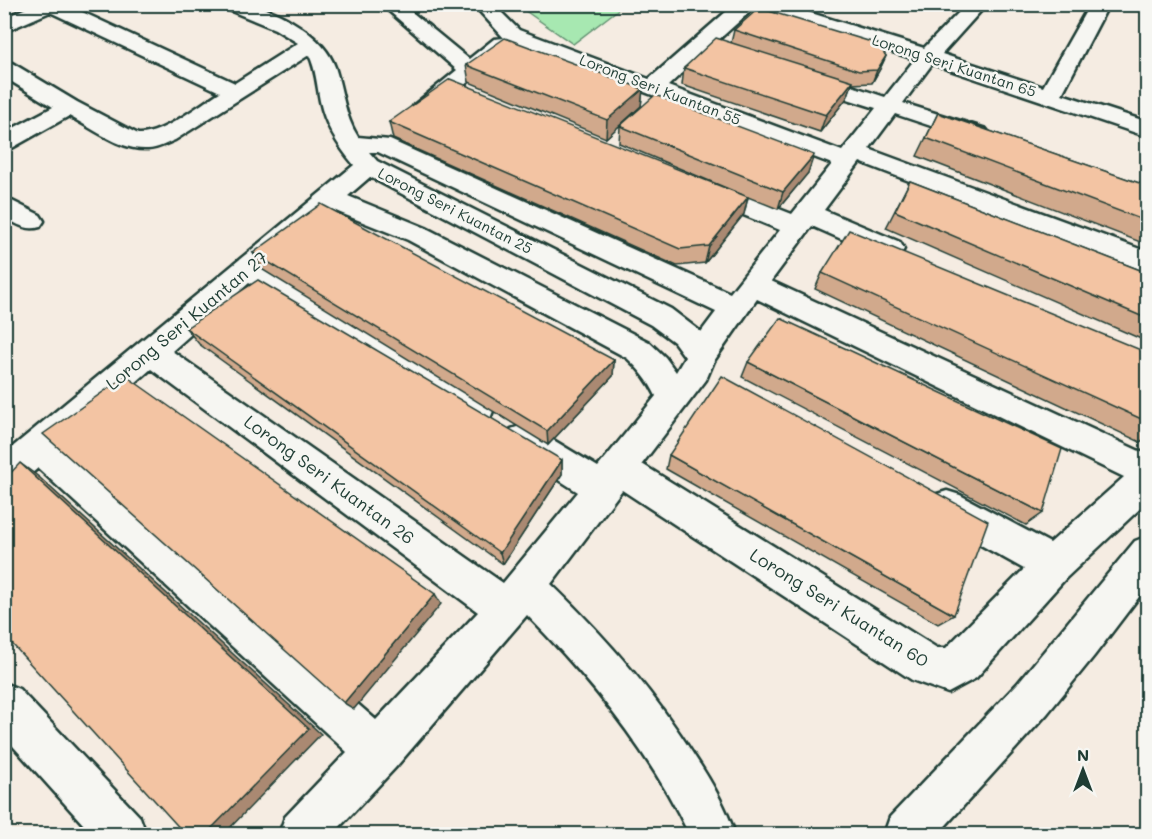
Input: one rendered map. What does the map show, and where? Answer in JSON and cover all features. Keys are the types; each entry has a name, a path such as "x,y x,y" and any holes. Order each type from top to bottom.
{"street":[{"path":"231,4 264,9 311,44 320,56 328,78 334,111 382,141 1148,472"},
{"path":"390,4 470,70"},
{"path":"653,87 747,4"},
{"name":"Lorong Seri Kuantan 65","path":"760,4 933,51 1048,97 1148,130"},
{"path":"804,4 933,51"},
{"path":"1048,97 1100,4"},
{"path":"4,26 51,5 235,91"},
{"name":"Lorong Seri Kuantan 55","path":"487,6 512,34 653,87 1148,263"},
{"path":"949,8 973,9"},
{"path":"302,834 379,752 516,597 673,398 744,297 890,105 933,51 973,9"},
{"name":"Lorong Seri Kuantan 27","path":"4,476 331,198 382,141 461,90 470,70 512,34"},
{"path":"8,74 132,140 148,141 166,135 311,44"},
{"path":"702,45 767,66"},
{"path":"789,73 1002,142"},
{"path":"4,143 69,107"},
{"name":"Lorong Seri Kuantan 25","path":"382,141 687,335 695,343 697,364"},
{"path":"690,183 918,261"},
{"path":"331,198 417,234 638,350 653,362 662,374 673,398"},
{"path":"4,205 31,221"},
{"path":"248,269 611,478"},
{"name":"Lorong Seri Kuantan 26","path":"150,352 516,597 570,629 664,746 707,819 712,834"},
{"path":"697,364 727,388"},
{"path":"39,447 379,752"},
{"name":"Lorong Seri Kuantan 60","path":"611,478 927,665 948,672 962,663 1053,565 1148,478"},
{"path":"916,490 1053,565"},
{"path":"907,834 1032,699 1080,642 1148,554"},
{"path":"4,704 123,834"}],"green space":[{"path":"530,4 624,5 573,44 524,10"}],"building":[{"path":"759,8 878,44 886,56 877,70 859,71 734,30"},
{"path":"505,38 643,89 607,120 466,65"},
{"path":"716,38 853,81 826,115 684,68"},
{"path":"450,79 748,197 709,246 680,249 389,122"},
{"path":"655,95 814,155 783,192 620,126"},
{"path":"938,113 1148,186 1148,222 926,138"},
{"path":"910,181 1148,273 1148,319 895,211"},
{"path":"321,204 614,360 547,431 253,253"},
{"path":"849,230 1148,353 1148,422 822,273"},
{"path":"258,280 562,460 500,553 186,328"},
{"path":"780,318 1062,449 1043,513 748,362"},
{"path":"126,376 435,594 344,703 43,434"},
{"path":"722,376 988,521 954,615 669,455"},
{"path":"20,463 309,729 206,834 185,834 4,635 4,480"}]}
